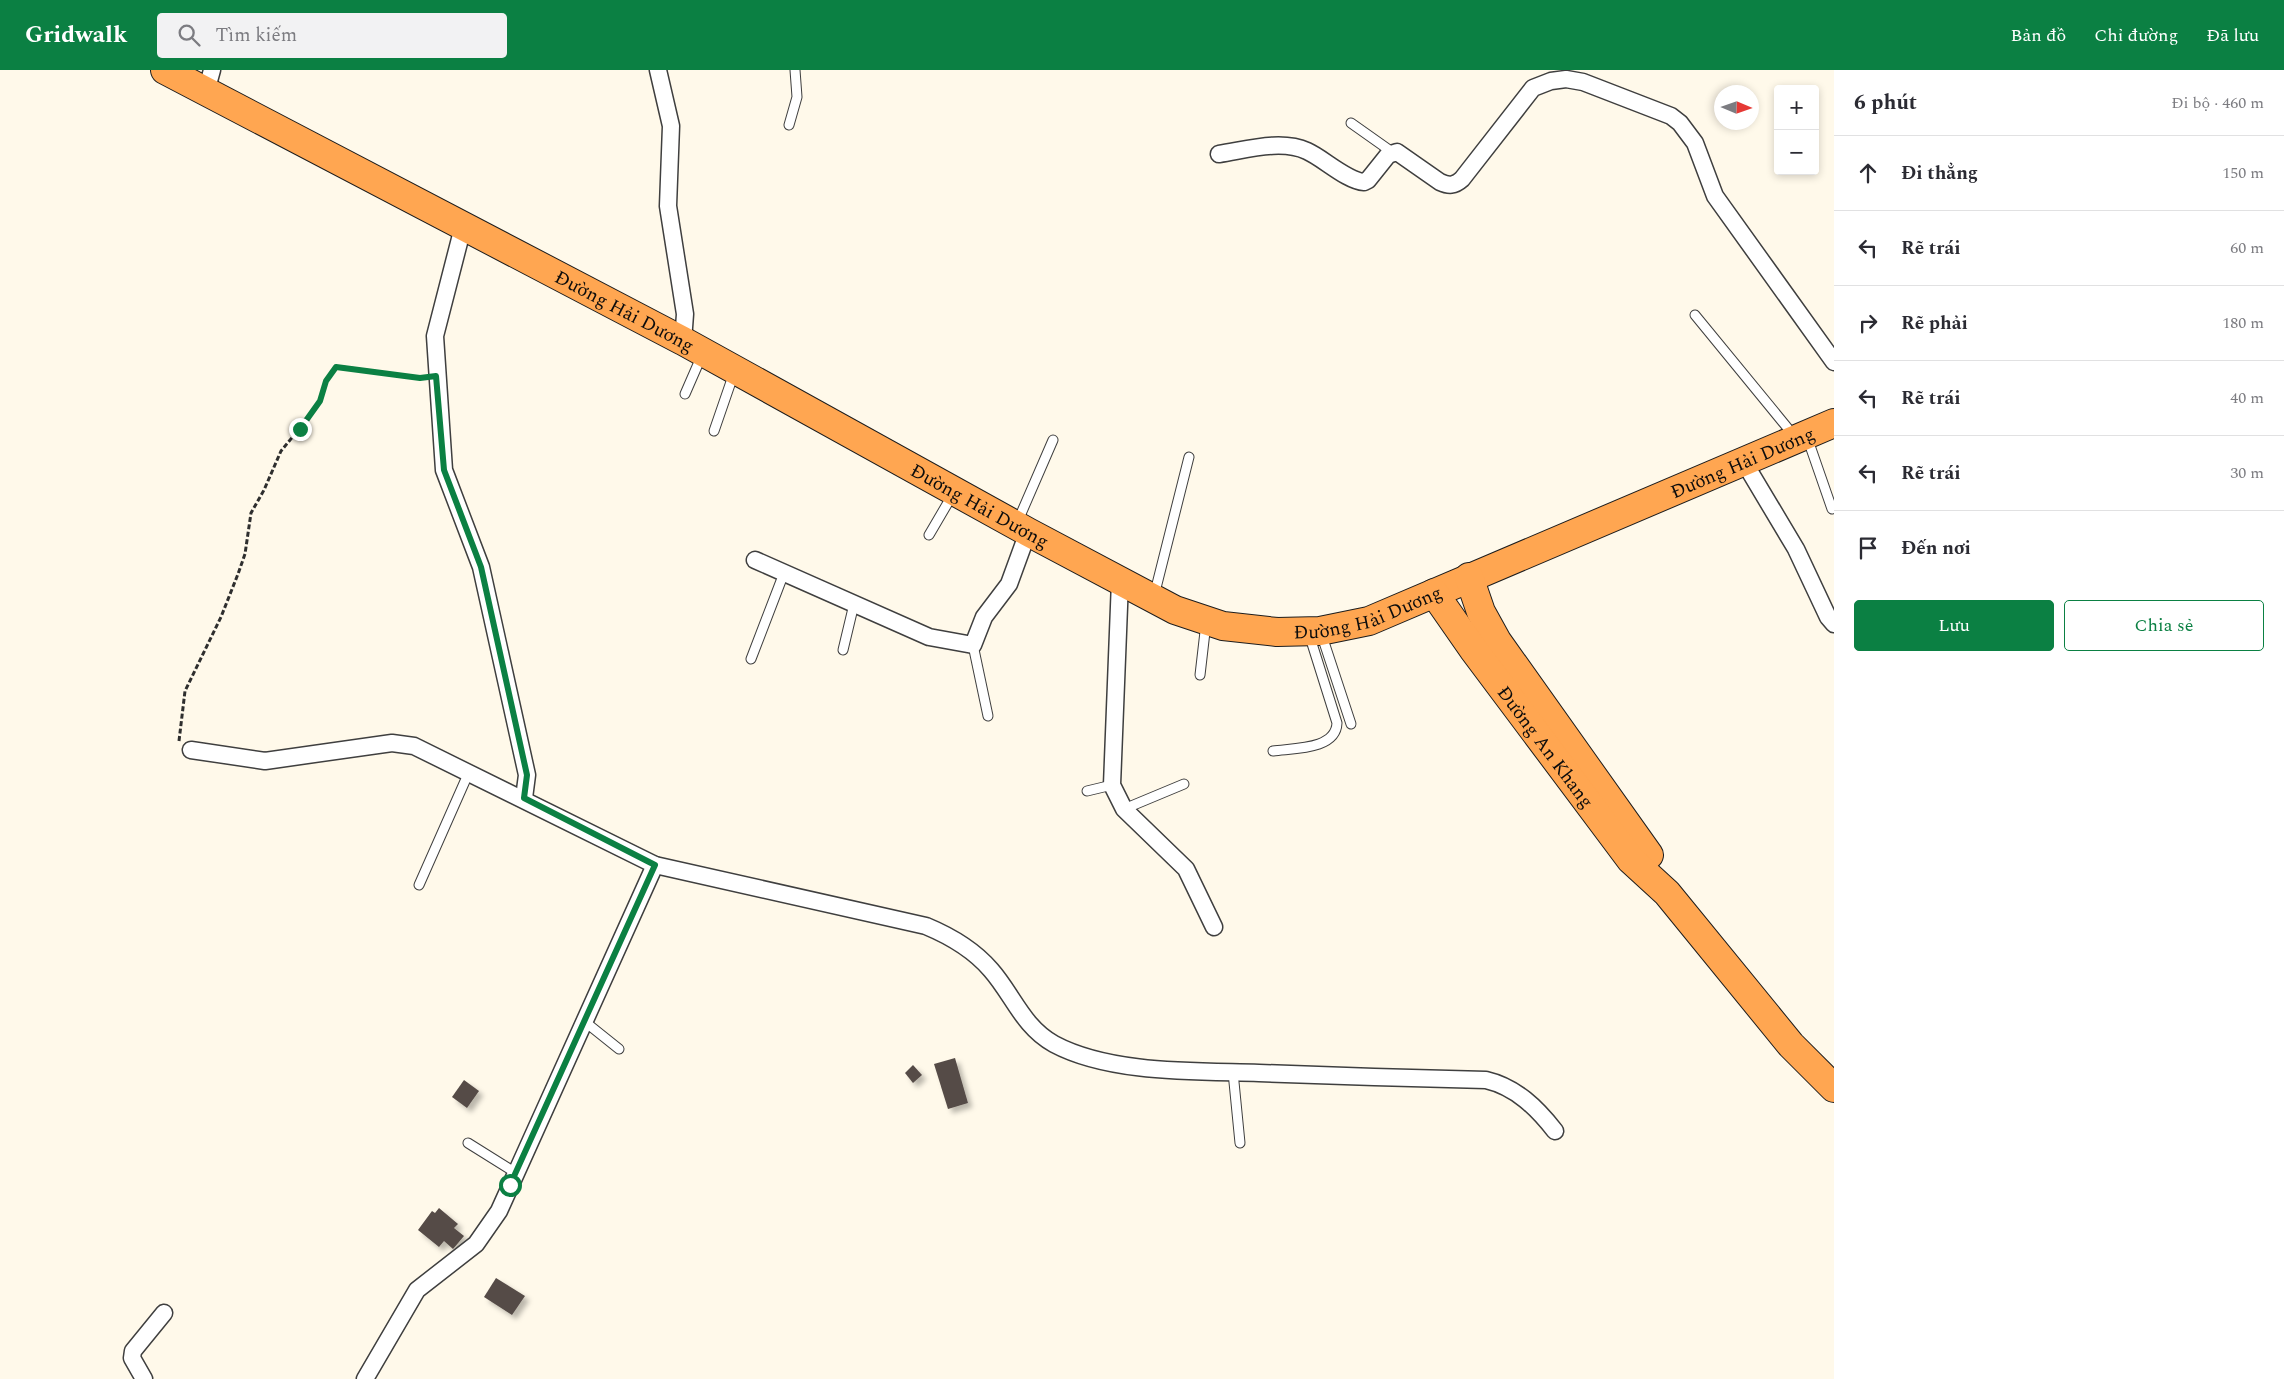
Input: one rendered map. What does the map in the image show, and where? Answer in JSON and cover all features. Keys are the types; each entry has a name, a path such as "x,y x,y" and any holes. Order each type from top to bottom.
{"highway":[{"name":"Đường Hải Dương","path":"165,70 209,81 463,227 693,347 1120,581 1175,610 1223,626 1277,632 1314,631 1369,621 1834,422"},
{"name":"Đường An Khang","path":"1469,577 1481,612 1497,641 1647,850 1667,892"},
{"name":"Đường An Khang","path":"1434,593 1472,648 1631,860 1667,892 1791,1045 1834,1088"}],"street":[{"path":"658,70 671,126 668,206 685,314 693,347"},
{"path":"1219,154 1280,146 1294,147 1306,150 1364,182 1368,180 1392,152 1401,154 1448,186 1455,184 1534,88 1551,81 1585,76 1671,116 1689,133 1715,196 1834,362"},
{"path":"463,227 435,336 436,376 444,470 483,577 527,775 524,798"},
{"path":"1744,462 1796,549 1828,617 1834,624"},
{"path":"755,560 929,637 973,645 984,616 1009,584 1022,528"},
{"path":"1120,581 1112,785 1124,809 1186,869 1214,927"},
{"path":"191,750 265,761 392,743 414,746 524,798 655,865 926,926 946,934 965,947 991,970 1021,1015 1036,1030 1053,1044 1084,1058 1118,1065 1234,1072 1486,1080 1500,1083 1511,1089 1537,1109 1555,1131"},
{"path":"365,1379 418,1290 476,1244 487,1230 516,1173 655,865"},
{"path":"144,1379 132,1358 133,1351 164,1313"}],"lane":[{"path":"789,125 797,97 795,70"},
{"path":"1352,123 1392,152"},
{"path":"1694,315 1802,437 1832,510"},
{"path":"685,394 693,347"},
{"path":"714,431 735,370"},
{"path":"1022,528 1053,440"},
{"path":"1153,598 1189,456"},
{"path":"929,535 955,491"},
{"path":"751,658 784,573"},
{"path":"843,650 854,604"},
{"path":"1200,675 1206,620"},
{"path":"1314,631 1351,724"},
{"path":"1273,751 1319,744 1331,739 1337,730 1337,723 1314,631"},
{"path":"973,645 988,716"},
{"path":"419,885 469,772"},
{"path":"1124,809 1184,784"},
{"path":"1086,792 1112,785"},
{"path":"584,1021 619,1049"},
{"path":"1234,1072 1240,1143"},
{"path":"468,1143 516,1173"}],"path":[{"path":"191,750 183,749 179,740 185,691 211,635 222,617 238,574 244,554 250,513 264,490 282,451 320,401 332,371 336,367 343,367 420,378 436,376"}],"building":[{"path":"955,1058 968,1103 948,1109 934,1064"},
{"path":"913,1065 922,1075 913,1083 905,1073"},
{"path":"464,1080 479,1091 467,1108 452,1097"},
{"path":"439,1208 458,1224 454,1228 464,1236 453,1249 444,1241 439,1247 418,1230 432,1211 435,1213"},
{"path":"496,1278 525,1296 512,1315 484,1297"}],"route":[{"path":"300,429 317,407 326,381 336,367 420,378 436,376 446,480 481,567 527,775 524,798 655,865 510,1185"}]}
